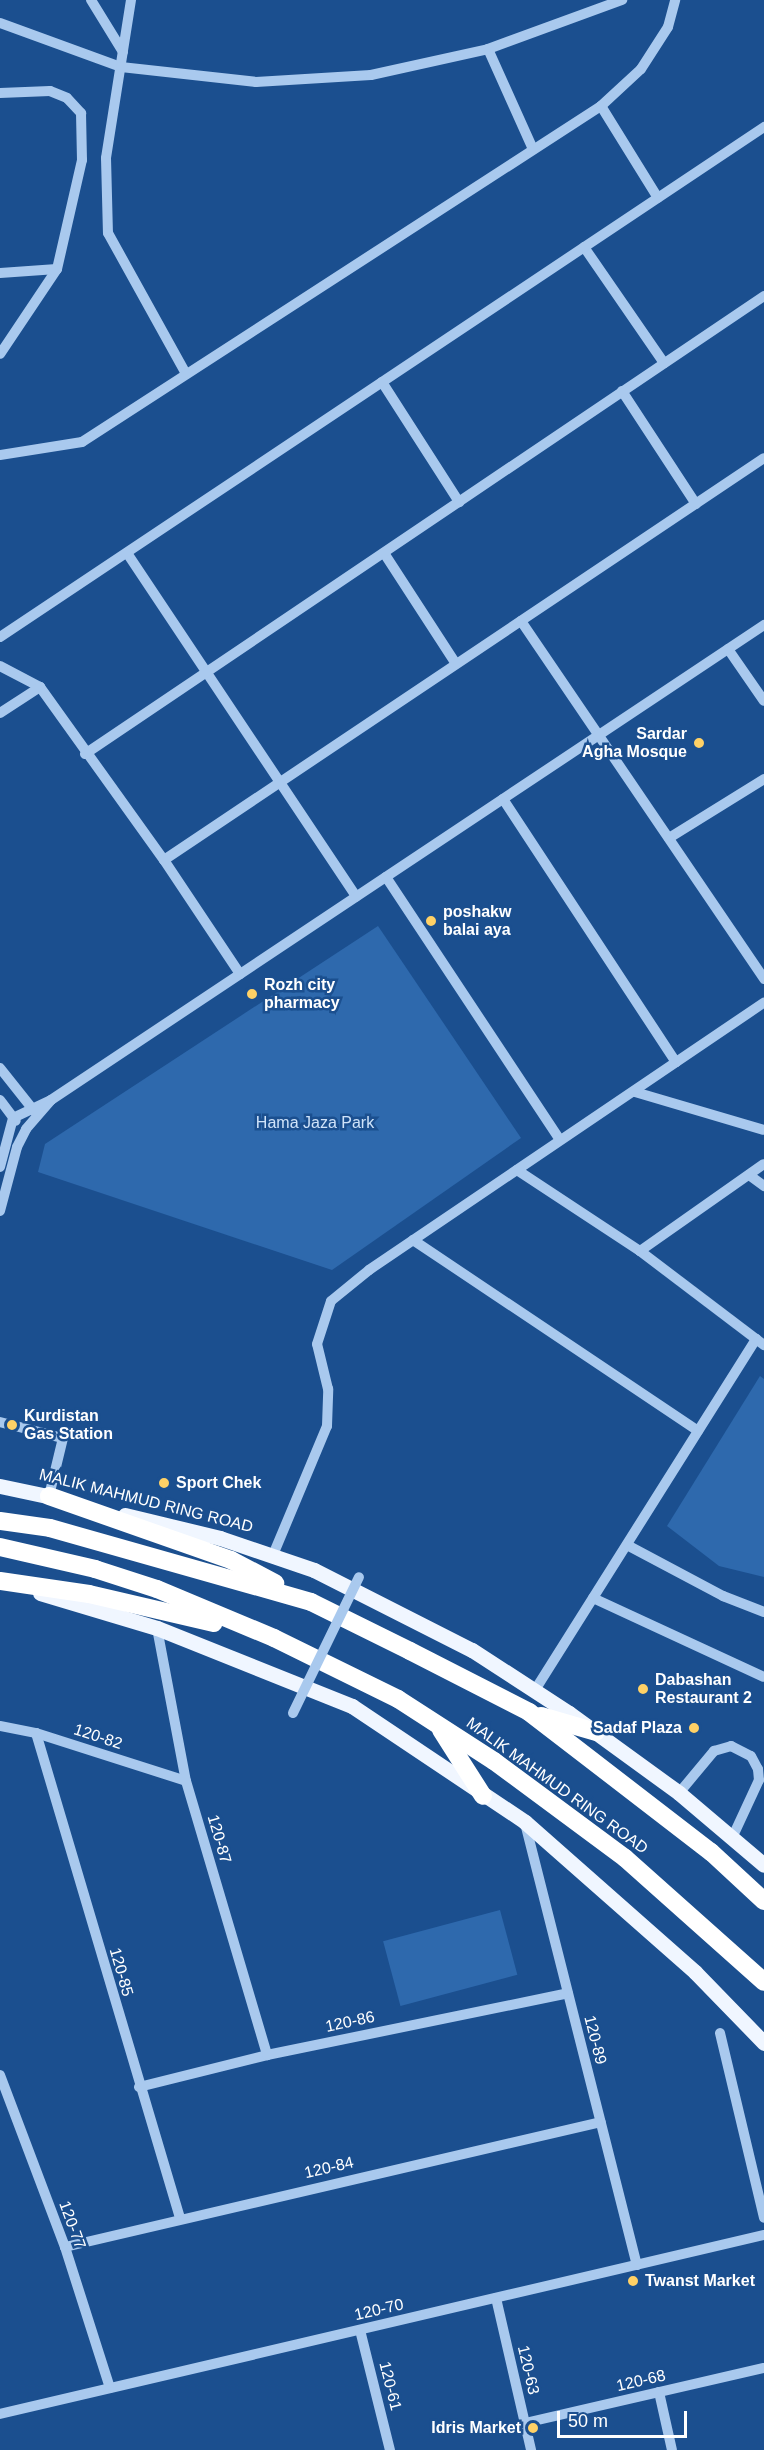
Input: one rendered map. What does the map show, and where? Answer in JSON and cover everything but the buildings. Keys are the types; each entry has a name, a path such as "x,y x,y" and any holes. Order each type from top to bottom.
{"highway":[{"path":"49,1496 231,1560 529,1712 596,1732"},
{"path":"0,1521 72,1534 311,1602"},
{"name":"MALIK MAHMUD RING ROAD","path":"0,1547 95,1569 157,1589 274,1638 398,1700 494,1761 625,1858 764,1982"},
{"path":"0,1581 112,1598 274,1638"},
{"path":"529,1712 692,1837 764,1901"},
{"path":"439,1726 483,1796"}],"main road":[{"name":"MALIK MAHMUD RING ROAD","path":"0,1486 49,1496 273,1555 380,1600 472,1650 596,1732 679,1793 733,1836 764,1865"},
{"path":"0,1581 157,1628 352,1706 525,1822 695,1972 764,2043"}],"street":[{"path":"91,0 123,52"},
{"path":"130,0 106,158 108,233 186,374"},
{"path":"0,24 121,67 256,82 371,75 488,49 622,0"},
{"path":"1,458 82,442 601,106 641,69 668,27 675,0"},
{"path":"488,49 533,149"},
{"path":"0,93 50,91 67,98 81,113 82,160 57,269 0,354"},
{"path":"601,106 658,198"},
{"path":"0,637 764,127"},
{"path":"584,247 664,363"},
{"path":"0,273 57,269"},
{"path":"85,754 764,296"},
{"path":"382,382 459,502"},
{"path":"622,391 696,504"},
{"path":"164,860 764,458"},
{"path":"127,552 356,897"},
{"path":"384,552 456,664"},
{"path":"520,621 764,979"},
{"path":"0,1167 13,1118 31,1107 51,1100 764,625"},
{"path":"728,649 764,701"},
{"path":"0,666 40,687 85,754 164,860 240,974"},
{"path":"0,713 40,687"},
{"path":"669,838 764,779"},
{"path":"503,799 676,1062"},
{"path":"386,877 560,1140"},
{"path":"273,1555 327,1426 328,1389 317,1344 331,1301 413,1240 764,1003"},
{"path":"0,1068 39,1117"},
{"path":"634,1092 764,1130"},
{"path":"0,1100 13,1118 26,1129"},
{"path":"0,1211 17,1147 26,1129 39,1117 51,1100"},
{"path":"640,1251 764,1164"},
{"path":"517,1170 640,1251 760,1342 698,1431 535,1690"},
{"path":"749,1175 764,1186"},
{"path":"413,1240 698,1431"},
{"path":"0,1422 63,1438 49,1496"},
{"path":"627,1545 713,1591 764,1612"},
{"path":"293,1713 359,1576"},
{"path":"593,1598 764,1677"},
{"name":"120-87","path":"157,1628 186,1781 267,2055"},
{"name":"120-82","path":"0,1726 36,1733 186,1781"},
{"name":"120-85","path":"36,1733 139,2087 180,2218"},
{"path":"679,1793 714,1751 731,1746 751,1756 758,1769 759,1780 733,1836"},
{"name":"120-89","path":"525,1822 637,2265"},
{"name":"120-86","path":"139,2087 267,2055 568,1993"},
{"path":"720,2033 764,2218"},
{"name":"120-77","path":"0,2075 65,2247 110,2388"},
{"name":"120-84","path":"65,2247 180,2218 601,2122"},
{"name":"120-70","path":"0,2414 764,2235"},
{"name":"120-63","path":"496,2298 531,2450"},
{"name":"120-61","path":"360,2330 390,2450"},
{"name":"120-68","path":"525,2423 764,2368"},
{"path":"659,2392 672,2450"}],"green space":[{"name":"Hama Jaza Park","path":"378,926 521,1138 332,1270 38,1172 45,1144"},
{"path":"760,1376 764,1379 764,1577 719,1566 667,1526"},
{"path":"500,1910 517,1975 400,2006 383,1941"}],"place":[{"name":"Sardar Agha Mosque","path":"699,743"},
{"name":"poshakw balai aya","path":"431,921"},
{"name":"Rozh city pharmacy","path":"252,994"},
{"name":"Kurdistan Gas Station","path":"12,1425"},
{"name":"Sport Chek","path":"164,1483"},
{"name":"Dabashan Restaurant 2","path":"643,1689"},
{"name":"Sadaf Plaza","path":"694,1728"},
{"name":"Twanst Market","path":"633,2281"},
{"name":"Idris Market","path":"533,2428"}]}
